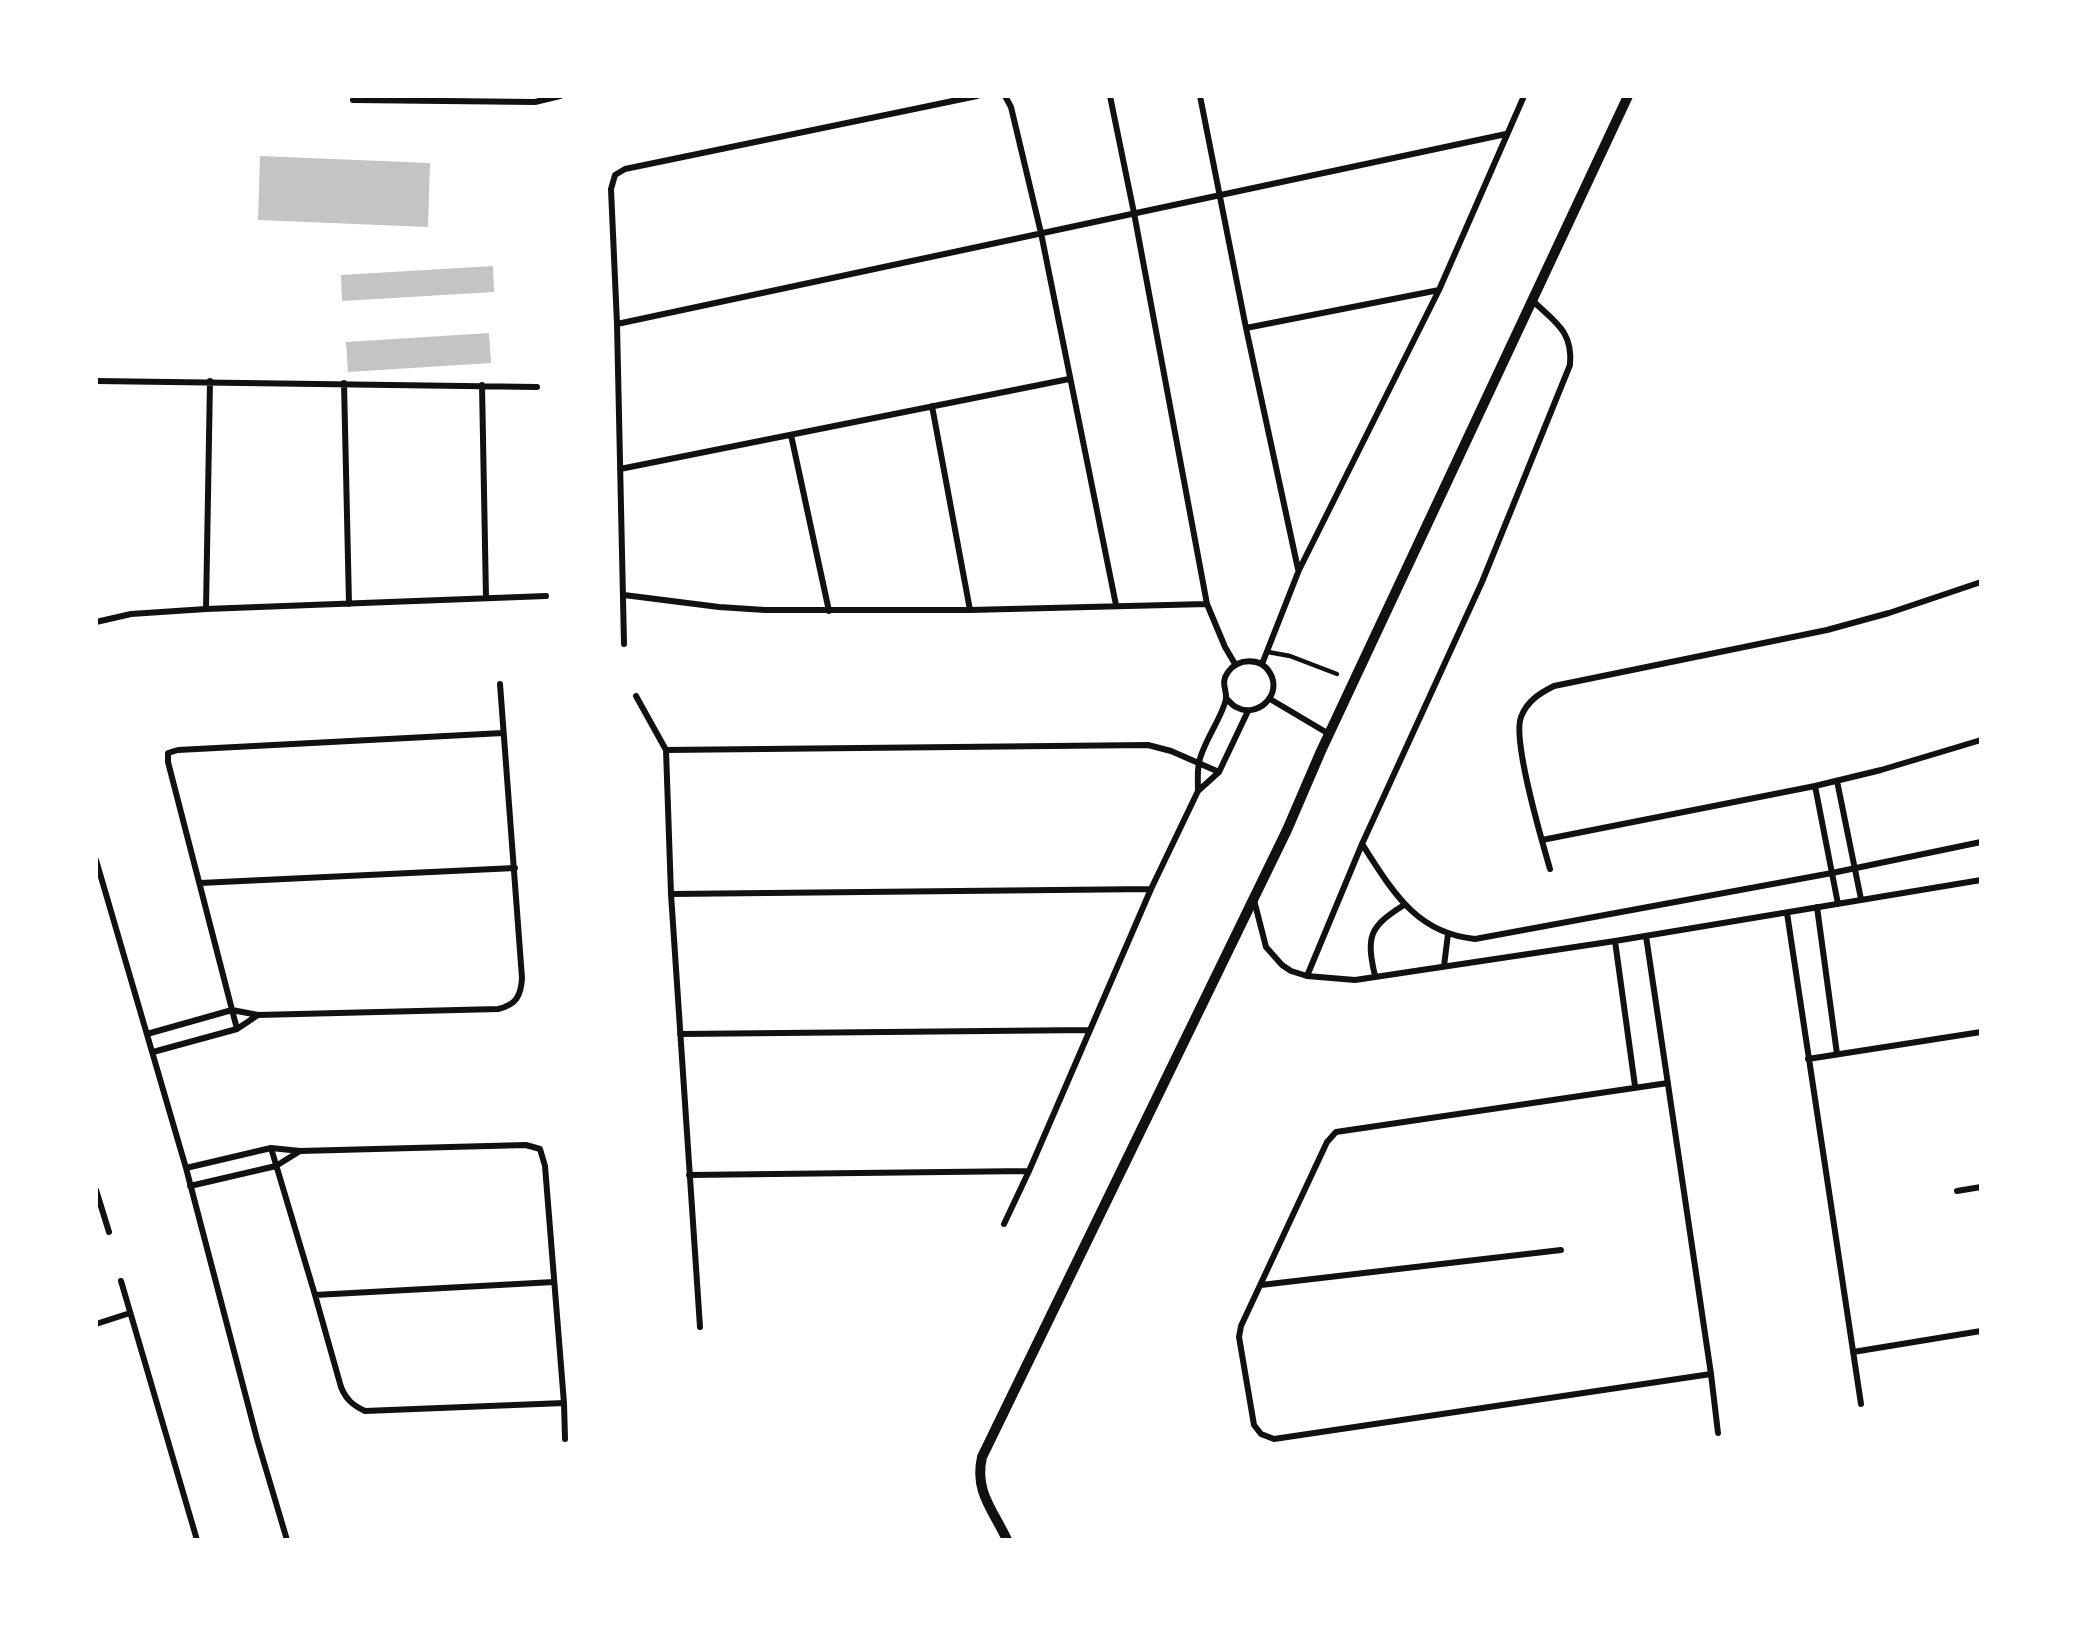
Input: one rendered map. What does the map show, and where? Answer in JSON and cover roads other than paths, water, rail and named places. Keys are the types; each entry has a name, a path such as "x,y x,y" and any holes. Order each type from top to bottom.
{"street":[{"path":"353,100 535,102 560,96"},
{"path":"624,644 612,182 619,171 977,96"},
{"path":"1005,96 1011,107 1041,233 1116,605"},
{"path":"1110,96 1207,604 1235,664"},
{"path":"1200,96 1246,328 1299,570"},
{"path":"1262,664 1299,570 1439,290 1524,96"},
{"path":"1007,1540 989,1508 979,1478 982,1457 1287,830 1329,734 1628,96"},
{"path":"617,324 1506,134"},
{"path":"1246,328 1439,290"},
{"path":"1307,976 1362,844 1482,582 1570,365 1571,350 1567,336 1533,301"},
{"path":"620,469 1069,379"},
{"path":"96,381 537,387"},
{"path":"206,609 210,381"},
{"path":"344,383 349,604"},
{"path":"482,386 486,598"},
{"path":"932,406 970,610"},
{"path":"791,435 829,611"},
{"path":"1550,869 1522,758 1519,731 1521,717 1538,694 1554,686 1859,622 1981,582"},
{"path":"624,595 742,609 829,611 1207,604"},
{"path":"96,622 131,614 206,609 546,596"},
{"path":"1248,660 1262,664 1271,674 1274,686 1270,699 1260,708 1248,711 1235,707 1226,698 1223,686 1226,674 1235,664 1248,660"},
{"path":"147,1034 232,1010 258,1015 498,1009 508,1007 516,1001 521,992 515,868 500,684"},
{"path":"636,696 666,750 671,894 700,1327"},
{"path":"1198,791 1199,763 1226,698"},
{"path":"1270,699 1329,734"},
{"path":"1004,1224 1151,889 1198,791 1219,772 1248,711"},
{"path":"237,1029 168,762 168,753 173,750 503,733"},
{"path":"1542,840 1837,781 1981,740"},
{"path":"666,750 1148,745 1159,746 1219,772"},
{"path":"1837,781 1861,899"},
{"path":"1815,786 1838,904"},
{"path":"1362,844 1404,905 1422,921 1448,934 1464,938 1488,938 1832,873 1981,842"},
{"path":"96,860 186,1168 257,1439 287,1540"},
{"path":"200,883 515,868"},
{"path":"1254,897 1266,947 1273,957 1292,971 1307,976 1355,980 1646,936 1981,880"},
{"path":"671,894 1151,889"},
{"path":"1375,976 1370,950 1371,936 1382,920 1404,905"},
{"path":"1817,907 1837,1054"},
{"path":"1786,913 1861,1404"},
{"path":"1444,966 1448,934"},
{"path":"1646,936 1718,1434"},
{"path":"1615,940 1635,1086"},
{"path":"153,1052 237,1029 258,1015"},
{"path":"680,1034 1089,1030"},
{"path":"1808,1059 1981,1032"},
{"path":"1668,1083 1635,1086 1336,1132 1327,1142 1241,1326 1239,1337 1254,1425 1261,1434 1274,1439 1293,1438 1711,1374"},
{"path":"186,1168 271,1148 300,1151 526,1145 540,1149 545,1166 565,1439"},
{"path":"271,1148 345,1398 353,1406 364,1411 564,1402"},
{"path":"190,1186 276,1166 300,1151"},
{"path":"690,1175 1029,1171"},
{"path":"1957,1191 1981,1187"},
{"path":"96,1190 109,1232"},
{"path":"1261,1286 1561,1250"},
{"path":"121,1281 197,1540"},
{"path":"315,1295 554,1282"},
{"path":"96,1324 130,1313"},
{"path":"1854,1352 1981,1331"}],"lane":[{"path":"1268,652 1290,656 1337,674"}]}
